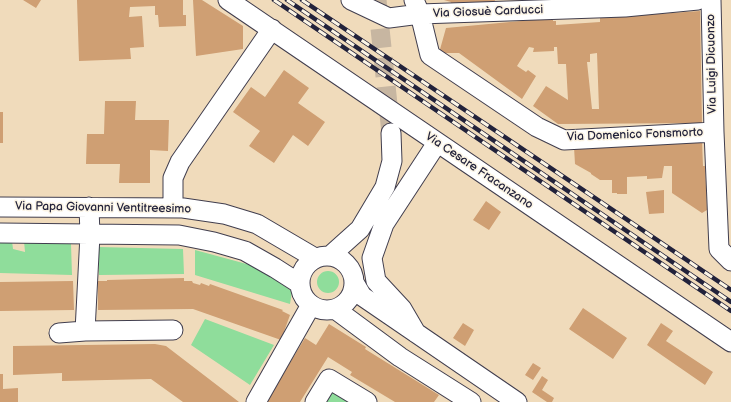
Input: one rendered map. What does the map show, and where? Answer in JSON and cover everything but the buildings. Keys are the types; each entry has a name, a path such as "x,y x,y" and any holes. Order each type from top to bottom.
{"street":[{"name":"Via Cesare Fracanzano","path":"228,0 731,342"},
{"name":"Via Giosuè Carducci","path":"351,0 389,18 417,7 625,7 698,0"},
{"name":"Via Luigi Dicuonzo","path":"711,0 714,132 725,255"},
{"name":"Via Domenico Fonsmorto","path":"417,7 430,55 537,127 564,140 714,132"},
{"path":"173,208 173,178 180,162 272,29"},
{"path":"360,229 353,277 353,292 349,300 343,306 335,309 318,309 311,305 301,292 301,276 304,269 309,263 323,257 360,229 385,187 392,161 391,133"},
{"path":"416,333 402,309 376,281 372,258 384,224 437,143"},
{"name":"Via Papa Giovanni Ventitreesimo","path":"0,207 173,208 224,214 257,224 323,257"},
{"path":"85,331 90,235 89,207"},
{"path":"0,233 179,236 214,242 245,251 300,284"},
{"path":"323,257 339,258 346,263 362,296 517,402"},
{"path":"256,402 311,305"},
{"path":"335,309 400,357 461,399"},
{"path":"59,334 85,331 173,330"},
{"path":"315,402 329,379 367,402"}],"green space":[{"path":"0,241 12,241 13,249 25,252 24,241 71,244 72,275 0,273"},
{"path":"98,247 183,249 184,274 99,275"},
{"path":"195,250 254,266 292,291 290,304 195,275"},
{"path":"328,271 336,274 339,282 336,290 328,293 320,290 317,282 320,274"},
{"path":"205,319 274,345 250,385 191,345"},
{"path":"331,386 357,402 323,402"}],"tunnel":[{"path":"377,0 391,133"}],"railway":[{"path":"274,0 731,311"},
{"path":"287,0 731,302"},
{"path":"302,0 731,290"}]}
